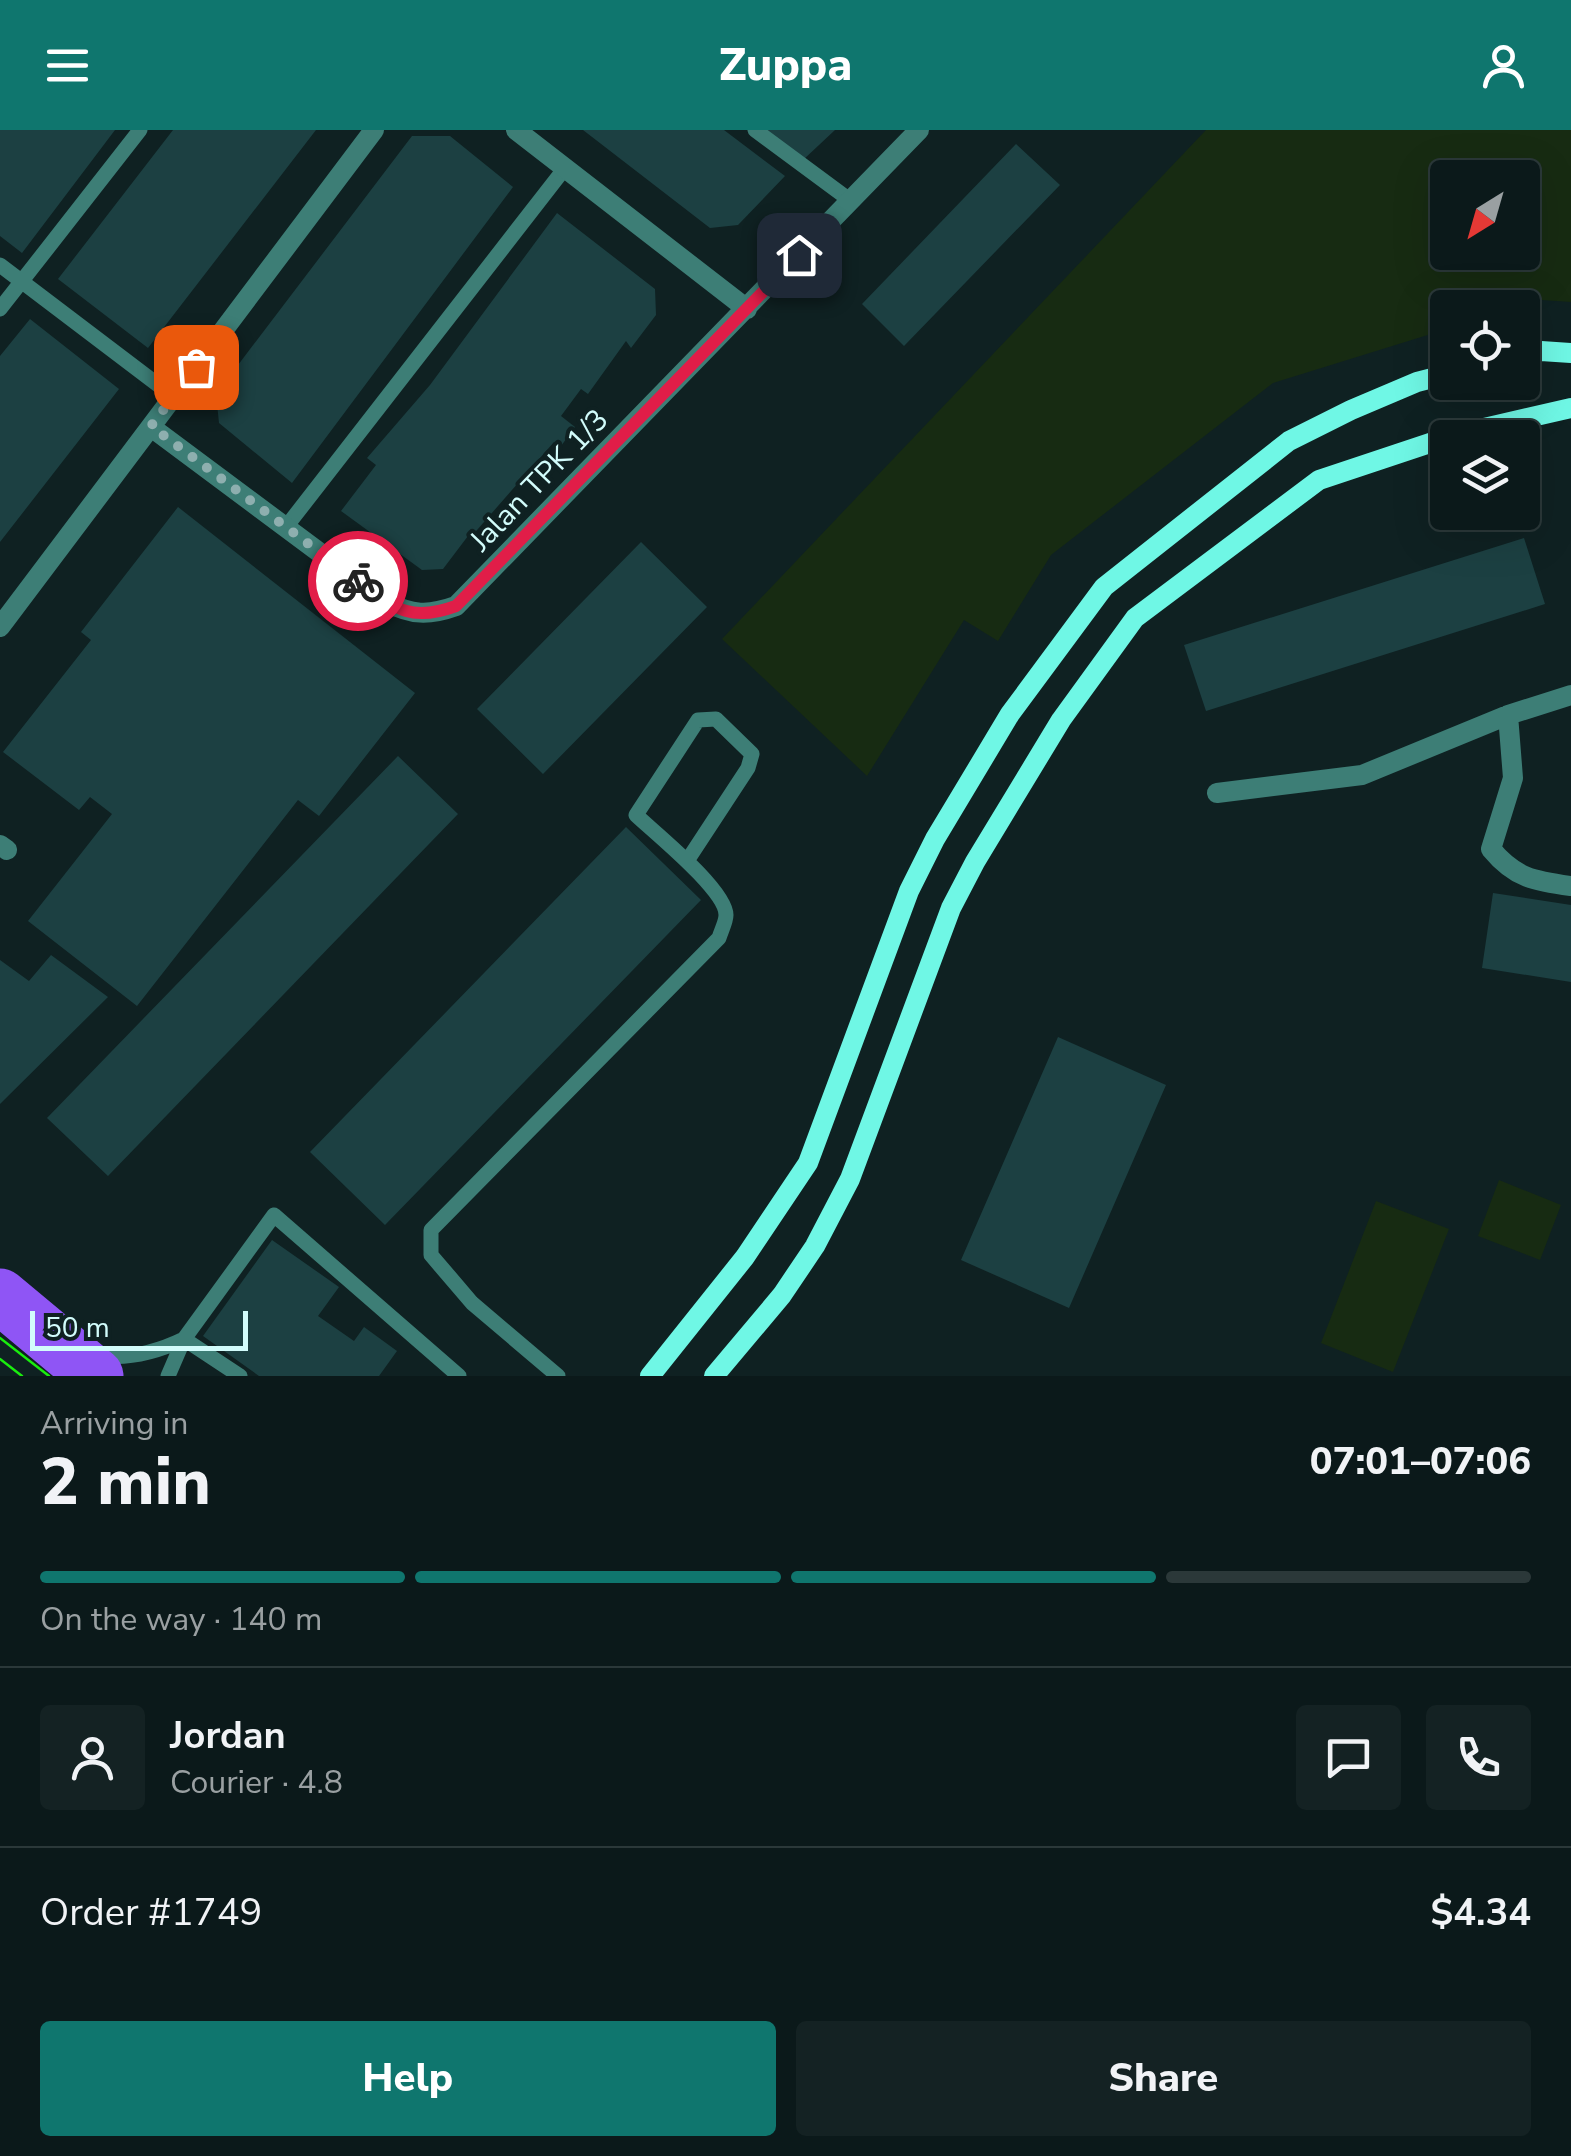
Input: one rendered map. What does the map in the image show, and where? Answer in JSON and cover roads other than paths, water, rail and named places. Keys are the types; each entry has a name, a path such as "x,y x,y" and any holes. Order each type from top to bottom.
{"highway":[{"path":"0,1296 96,1376"}],"main road":[{"path":"1540,351 1571,352"},
{"path":"650,1376 745,1257 808,1163 909,891 934,839 1010,714 1104,587 1289,441 1400,389 1430,380"},
{"path":"714,1376 782,1294 814,1246 857,1163 951,908 1062,720 1135,618 1319,480 1454,435 1571,408"}],"street":[{"path":"0,627 374,130"},
{"path":"516,130 747,309"},
{"name":"Jalan TPK 1/3","path":"151,426 386,602 409,613 432,615 456,606 919,130"},
{"path":"1217,793 1362,775 1508,715 1571,695"},
{"path":"1508,715 1514,778 1490,848 1508,870 1571,886"}],"lane":[{"path":"0,309 140,130"},
{"path":"755,130 851,201"},
{"path":"286,527 565,168"},
{"path":"0,266 174,397"},
{"path":"558,1376 472,1303 431,1255 431,1230 719,938 726,916 723,901 687,861 636,815 698,720 716,719 752,754 748,768 687,861"},
{"path":"168,1376 184,1339 274,1215 459,1376"},
{"path":"42,1334 100,1356 122,1357 164,1348 184,1339"},
{"path":"184,1339 240,1376"}],"tram line":[{"path":"0,1338 49,1376"},
{"path":"0,1359 22,1376"}]}
